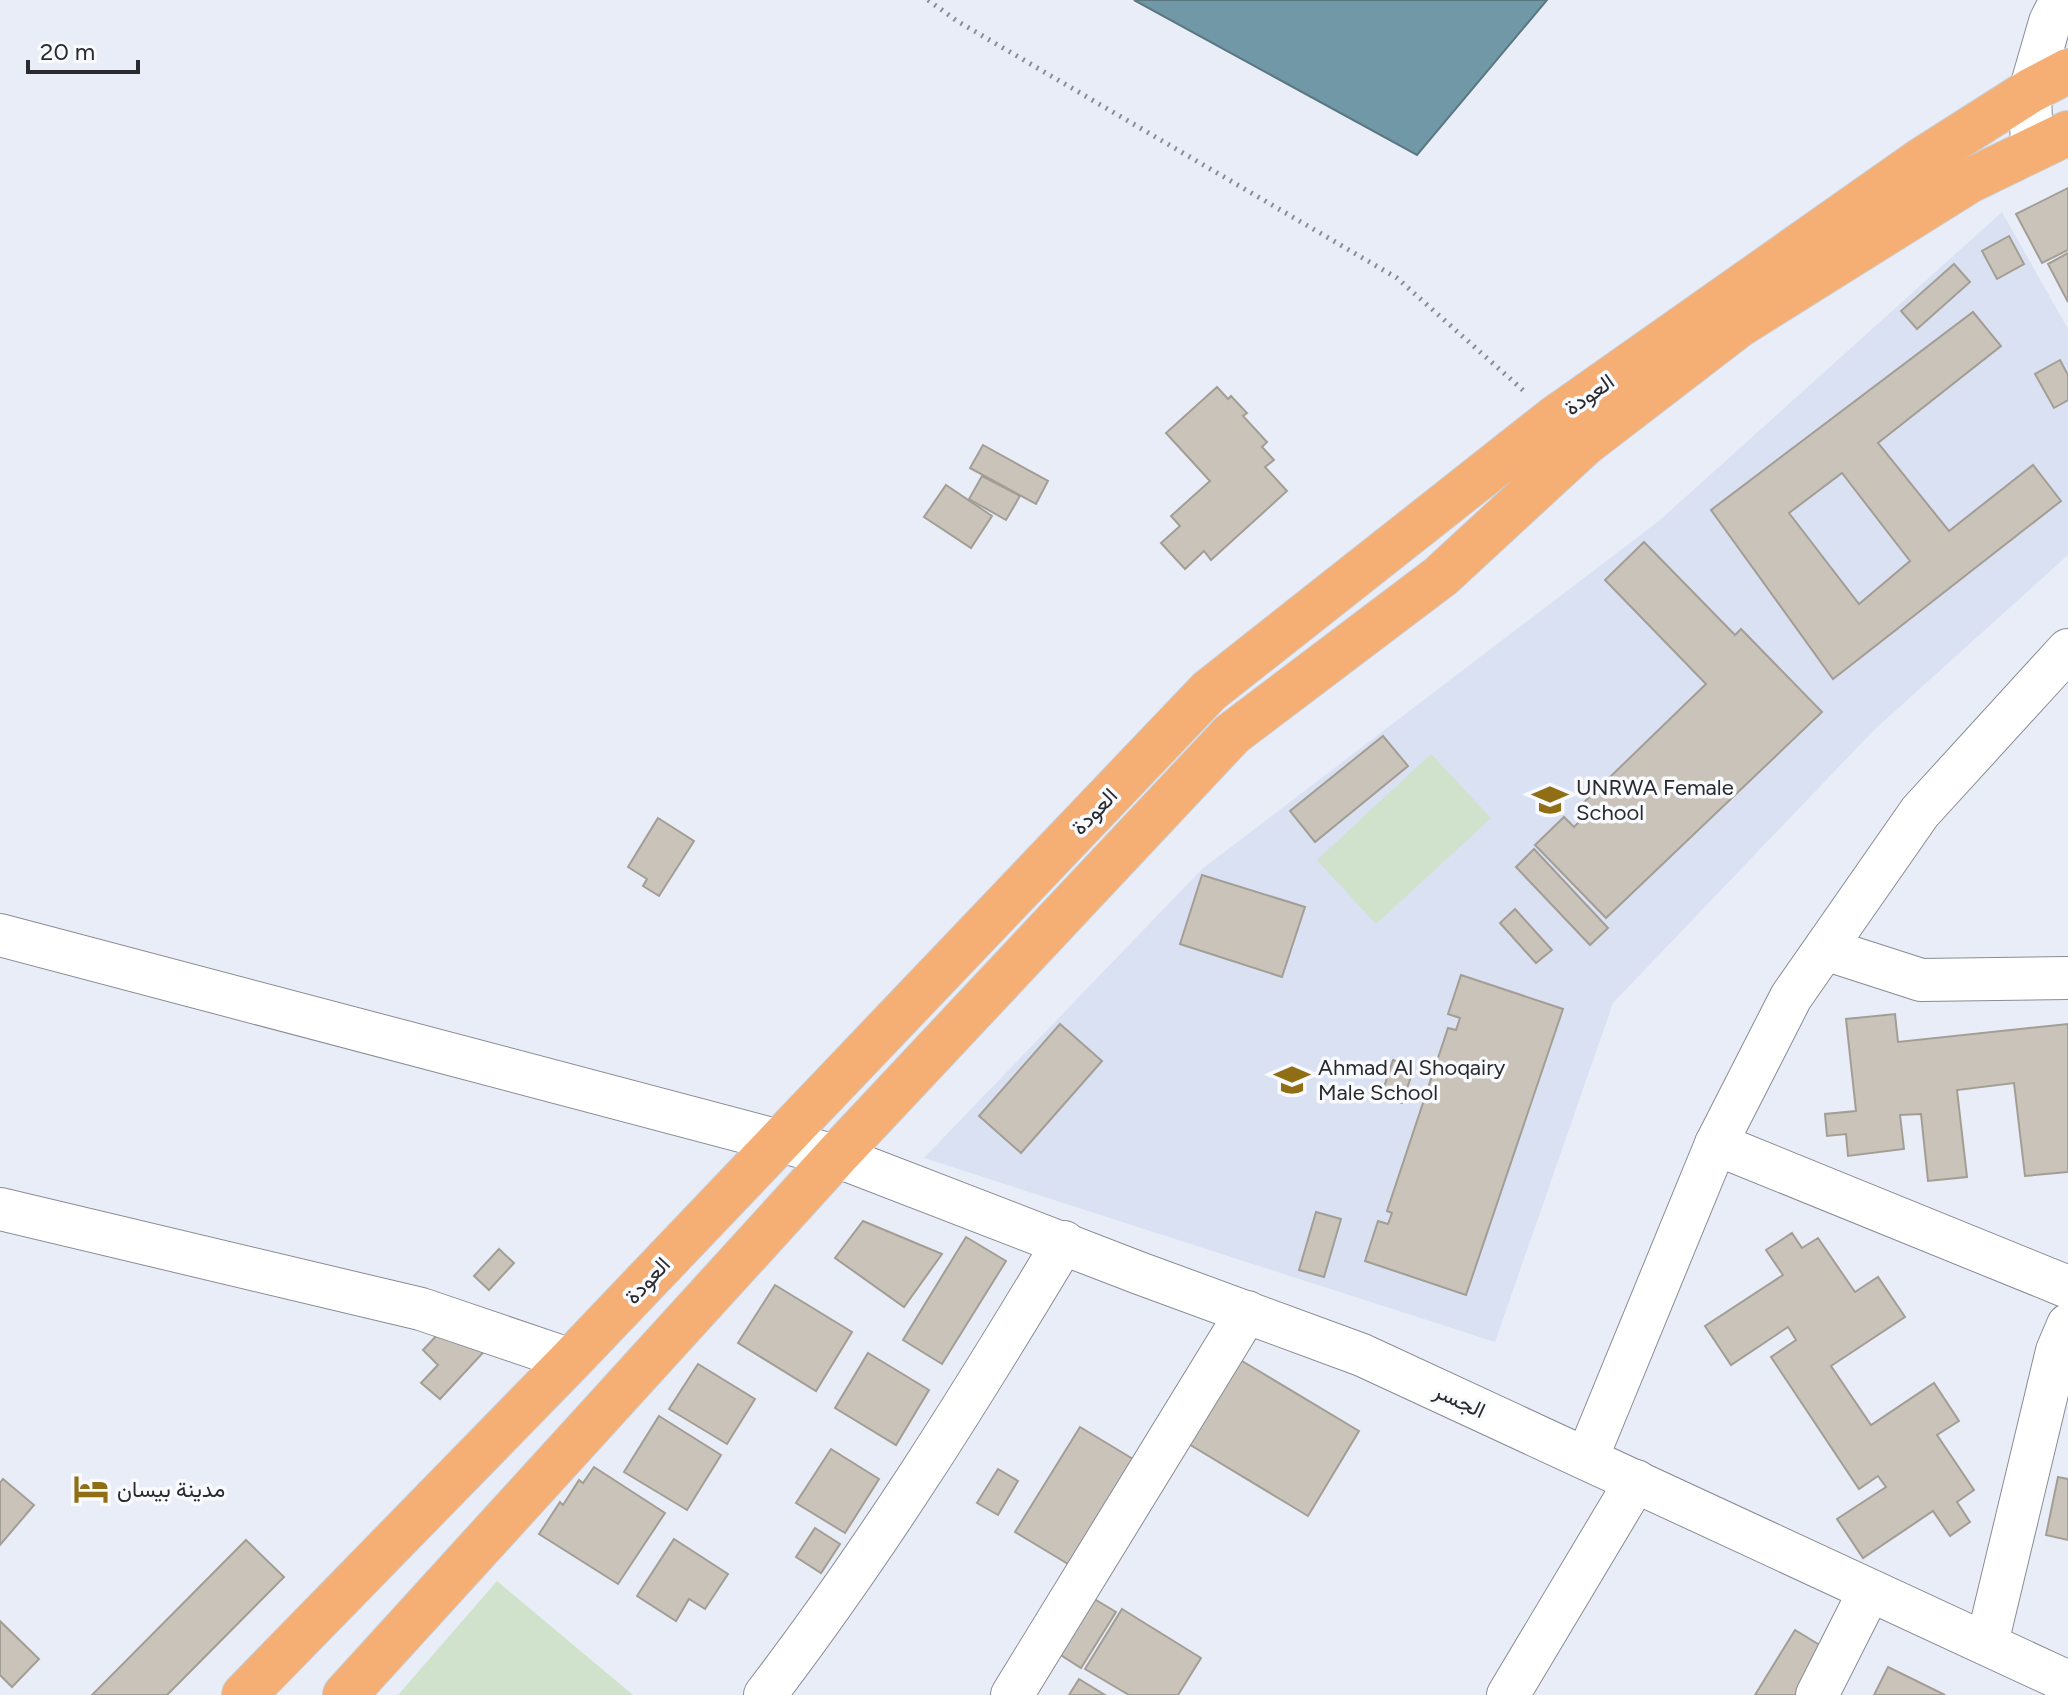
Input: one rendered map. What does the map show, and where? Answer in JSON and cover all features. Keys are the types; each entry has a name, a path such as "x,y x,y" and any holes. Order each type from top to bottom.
{"main road":[{"name":"العودة","path":"244,1695 571,1360 1209,691 1555,418 1920,161 2030,91 2068,71"},
{"name":"العودة","path":"345,1695 836,1156 1232,734 1441,576 1584,444 1739,325 1969,181 2050,141"}],"street":[{"path":"2050,141 2030,91 2050,22 2061,0"},
{"path":"1587,1458 1716,1144 1791,997 1920,812 2068,650"},
{"name":"الجسر","path":"0,935 836,1156 1362,1355 2068,1682"},
{"path":"1825,949 1921,980 2068,978"},
{"path":"1716,1144 2068,1287"},
{"path":"0,1209 421,1309 571,1360"},
{"path":"765,1695 818,1626 966,1405 1064,1242"},
{"path":"1012,1695 1247,1312"},
{"path":"1987,1643 2057,1351 2068,1325"},
{"path":"1508,1695 1636,1481"},
{"path":"1817,1695 1869,1592"}],"path":[{"path":"928,0 957,21 1397,278 1555,418"}],"shaded area":[{"path":"2002,212 2068,329 2068,555 1874,730 1613,1003 1495,1342 924,1158 1202,869 1660,520"}],"green space":[{"path":"1431,754 1491,818 1376,924 1317,860"},
{"path":"497,1581 633,1695 398,1695"}],"water":[{"path":"1134,0 1547,0 1417,155"}],"building":[{"path":"2068,188 2068,250 2042,263 2016,214"},
{"path":"2009,236 2024,264 1997,279 1982,251"},
{"path":"2068,253 2068,302 2048,264"},
{"path":"1954,264 1970,282 1917,329 1901,311"},
{"path":"1973,312 2001,346 1878,443 1949,531 2033,465 2061,501 1833,679 1711,510","holes":["1842,473 1910,561 1859,604 1789,513"]},
{"path":"2060,360 2068,375 2068,400 2054,408 2035,374"},
{"path":"1217,387 1247,413 1243,416 1267,442 1262,447 1274,460 1265,467 1287,491 1211,560 1204,551 1185,569 1161,543 1180,526 1171,516 1210,481 1166,433"},
{"path":"983,445 1048,481 1036,504 970,468"},
{"path":"982,476 1020,496 1006,520 969,499"},
{"path":"946,485 992,516 971,548 924,517"},
{"path":"1644,542 1735,635 1741,629 1822,712 1606,918 1535,845 1564,817 1574,827 1584,817 1577,809 1706,684 1605,580"},
{"path":"1383,736 1408,766 1315,842 1290,811"},
{"path":"658,818 694,841 659,896 643,886 647,879 628,867"},
{"path":"1534,849 1608,928 1590,945 1516,867"},
{"path":"1202,875 1305,907 1282,977 1180,944"},
{"path":"1515,909 1552,950 1536,963 1500,923"},
{"path":"1461,975 1563,1009 1466,1295 1365,1261 1378,1221 1388,1224 1392,1213 1387,1211 1448,1028 1456,1030 1460,1018 1448,1014"},
{"path":"1895,1014 1898,1042 2068,1024 2068,1172 2025,1176 2014,1083 1957,1090 1967,1177 1928,1181 1921,1114 1900,1115 1904,1149 1848,1156 1846,1134 1827,1136 1825,1114 1856,1111 1846,1019"},
{"path":"1060,1024 1102,1061 1021,1153 979,1116"},
{"path":"1393,1060 1414,1068 1402,1103 1381,1096"},
{"path":"1316,1212 1341,1219 1324,1277 1299,1270"},
{"path":"863,1221 942,1254 904,1307 835,1258"},
{"path":"1792,1233 1802,1248 1818,1238 1855,1292 1878,1277 1905,1317 1831,1366 1871,1425 1934,1383 1959,1421 1937,1435 1974,1490 1957,1502 1970,1522 1950,1536 1933,1511 1863,1558 1837,1519 1886,1487 1878,1476 1859,1489 1771,1357 1796,1340 1788,1327 1731,1365 1705,1326 1783,1275 1766,1250"},
{"path":"966,1237 1006,1261 942,1364 903,1340"},
{"path":"499,1249 514,1263 489,1290 474,1276"},
{"path":"775,1285 852,1332 816,1391 738,1343"},
{"path":"452,1319 492,1343 440,1399 421,1383 438,1365 423,1350"},
{"path":"868,1353 929,1390 896,1445 835,1408"},
{"path":"1237,1358 1359,1431 1308,1516 1187,1443"},
{"path":"698,1364 755,1399 727,1444 669,1409"},
{"path":"659,1416 721,1455 687,1510 624,1472"},
{"path":"1080,1427 1133,1459 1068,1564 1015,1532"},
{"path":"831,1449 879,1479 845,1533 796,1503"},
{"path":"594,1467 665,1513 618,1584 539,1534 560,1502 563,1505 579,1480 583,1483"},
{"path":"998,1469 1018,1481 998,1515 977,1503"},
{"path":"2058,1477 2068,1479 2068,1540 2046,1535"},
{"path":"3,1479 34,1505 0,1545 0,1483"},
{"path":"815,1528 840,1544 821,1573 796,1557"},
{"path":"674,1539 728,1574 705,1609 689,1599 676,1621 637,1596"},
{"path":"246,1540 284,1577 167,1695 92,1695"},
{"path":"1091,1597 1116,1612 1081,1668 1056,1652"},
{"path":"1122,1609 1201,1658 1178,1695 1129,1695 1085,1669"},
{"path":"0,1621 39,1659 12,1687 0,1675"},
{"path":"1795,1630 1828,1650 1801,1695 1755,1695"},
{"path":"1888,1667 1945,1695 1874,1695"},
{"path":"1079,1679 1105,1695 1069,1695"}],"place":[{"name":"UNRWA Female School","path":"1550,800"},
{"name":"Ahmad Al Shoqairy Male School","path":"1292,1080"},
{"name":"مدينة بيسان","path":"91,1489"}]}
